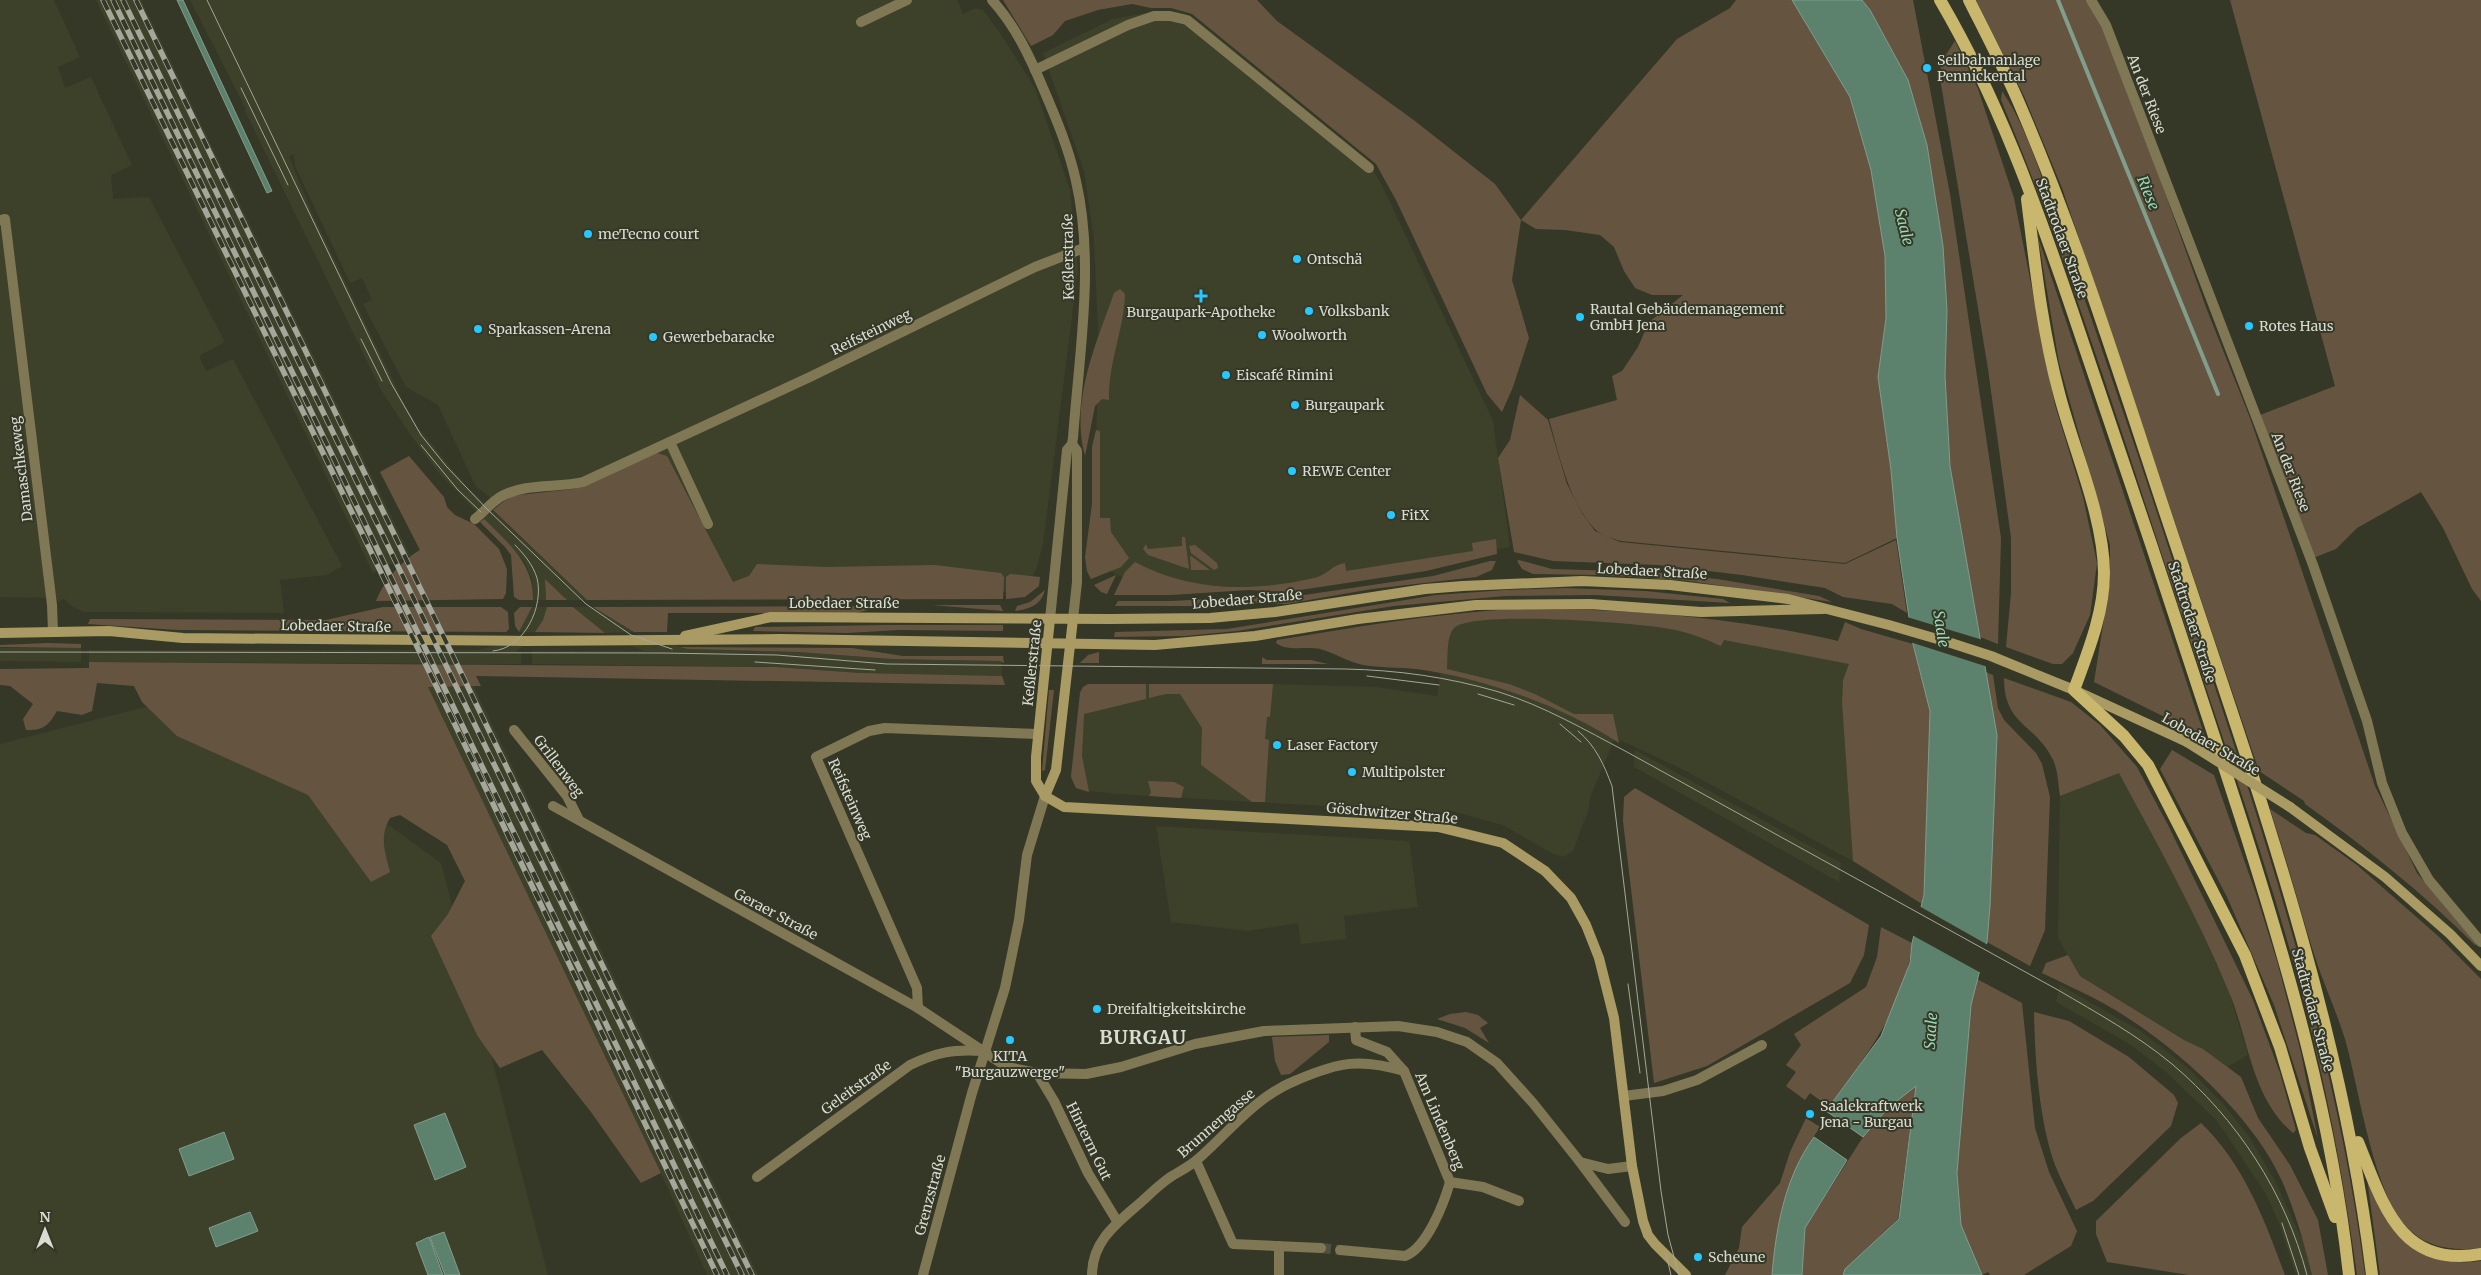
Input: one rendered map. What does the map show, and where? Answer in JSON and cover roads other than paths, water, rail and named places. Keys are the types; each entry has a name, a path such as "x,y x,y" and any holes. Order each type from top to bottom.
{"main road":[{"name":"Stadtrodaer Straße","path":"1940,0 1981,77 2024,176 2098,387 2276,928 2305,1032 2323,1116 2346,1247 2349,1275"},
{"name":"Stadtrodaer Straße","path":"1969,0 2002,65 2030,129 2057,199 2237,725 2313,979 2347,1115 2362,1199 2372,1275"},
{"path":"2024,176 2048,348 2059,393 2100,533 2103,565 2100,609 2093,638 2074,690 2124,736 2148,765 2245,955 2280,1047 2310,1148 2346,1247"},
{"name":"Lobedaer Straße","path":"672,639 771,617 1172,619 1236,616 1303,609 1425,589 1582,581 1719,589 1788,599 1950,643 2027,670 2187,742 2290,807 2385,877 2450,934 2481,966"},
{"name":"Lobedaer Straße","path":"0,633 109,631 192,638 672,639 1155,645 1220,641 1358,619 1476,605 1590,604 1701,612 1823,608"},
{"name":"Keßlerstraße","path":"1046,796 1036,781 1038,734 1050,618"},
{"name":"Keßlerstraße","path":"1046,796 1056,770 1074,619"},
{"name":"Göschwitzer Straße","path":"1046,796 1064,807 1438,827 1503,843 1546,871 1563,888 1586,924 1599,958 1614,1018 1632,1166 1643,1222 1648,1235 1686,1275"},
{"path":"2347,1115 2380,1197 2392,1221 2402,1234 2414,1244 2434,1253 2456,1257 2481,1254"}],"street":[{"path":"861,22 907,0"},
{"name":"Keßlerstraße","path":"992,0 1009,22 1035,70 1057,121 1072,167 1079,198 1084,248 1083,302 1072,444 1068,450 1050,618"},
{"name":"An der Riese","path":"2091,0 2106,25 2313,565 2367,721 2382,783 2402,833 2428,880 2481,942"},
{"path":"1035,70 1128,25 1154,16 1170,16 1187,20 1369,168"},
{"name":"Damaschkeweg","path":"0,220 5,219 52,605 53,631"},
{"name":"Reifsteinweg","path":"475,519 504,495 534,488 563,487 583,482 812,376 1035,267 1084,248"},
{"path":"670,442 708,524"},
{"name":"Keßlerstraße","path":"1072,444 1077,451 1077,582 1074,619"},
{"name":"Reifsteinweg","path":"918,1008 917,988 816,757 869,731 885,728 1038,734"},
{"name":"Grillenweg","path":"514,730 567,796 579,820"},
{"name":"Keßlerstraße","path":"984,1051 1005,988 1019,920 1027,856 1046,796"},
{"name":"Geraer Straße","path":"553,806 918,1008 1007,1067 1037,1073 1075,1075 1104,1071 1195,1044 1264,1031 1398,1026 1437,1032 1467,1042 1497,1063 1533,1103 1580,1162"},
{"name":"Am Lindenberg","path":"1355,1027 1356,1040 1387,1052 1404,1071 1450,1182 1489,1188 1519,1201"},
{"path":"1624,1096 1663,1091 1697,1080 1762,1045"},
{"name":"Geleitstraße","path":"757,1178 910,1065 934,1054 961,1049 984,1051"},
{"name":"Grenzstraße","path":"924,1275 984,1051"},
{"name":"Brunnengasse","path":"1092,1275 1094,1258 1099,1243 1117,1222 1167,1179 1196,1161 1241,1117 1272,1092 1299,1079 1338,1066 1357,1062 1372,1063 1404,1071"},
{"name":"Hinterm Gut","path":"1037,1073 1054,1101 1088,1173 1117,1222"},
{"path":"1196,1161 1233,1244 1321,1248"},
{"path":"1580,1162 1608,1169 1632,1166"},
{"path":"1580,1162 1625,1222"},
{"path":"1340,1250 1405,1256 1412,1253 1428,1232 1446,1196 1450,1182"},
{"path":"1279,1246 1279,1275"}],"water":[{"path":"177,0 183,0 272,191 267,193"},
{"name":"Saale","path":"1792,0 1862,0 1870,10 1908,80 1927,145 1943,246 1947,311 1945,376 1950,466 1997,735 1987,942 1971,1005 1957,1173 1961,1225 1982,1275 1843,1275 1845,1269 1899,1219 1916,1086 1888,1108 1863,1137 1826,1111 1881,1036 1910,963 1912,943 1924,895 1930,711 1913,644 1897,538 1891,470 1878,377 1886,318 1885,256 1871,170 1850,97"},
{"path":"445,1113 466,1167 435,1180 414,1125"},
{"path":"224,1132 234,1159 189,1176 179,1149"},
{"path":"1814,1137 1847,1160 1805,1228 1802,1275 1772,1275 1779,1221 1789,1186 1804,1152"},
{"path":"250,1212 258,1231 216,1247 209,1228"},
{"path":"444,1232 460,1275 445,1275 430,1237"},
{"path":"429,1237 443,1275 428,1275 416,1243"}],"waterway":[{"name":"Riese","path":"2058,0 2218,394"}],"tunnel":[{"path":"1321,1248 1340,1250"}],"tram line":[{"path":"207,0 391,383 421,435 446,466 487,509 586,604 631,635 672,649"},
{"path":"241,88 288,185"},
{"path":"361,339 382,381"},
{"path":"421,445 458,490 481,512"},
{"path":"493,651 504,648 523,634 530,624 538,601 535,573 528,560 515,545"},
{"path":"0,652 663,653 777,655 887,664 1345,669 1422,675 1461,682 1499,692 1548,711 1627,752 2058,990 2145,1043 2196,1085 2217,1108 2256,1159 2286,1215 2298,1244 2307,1275"},
{"path":"755,662 875,670"},
{"path":"1367,676 1439,685"},
{"path":"1478,694 1514,705"},
{"path":"1560,724 1581,742"},
{"path":"1578,731 1595,749 1612,786 1661,1191 1668,1235 1679,1275"},
{"path":"1628,984 1640,1073"},
{"path":"2282,1223 2299,1275"},
{"path":"1666,1254 1671,1275"}],"railway":[{"path":"103,0 475,766 717,1275"},
{"path":"113,0 727,1275"},
{"path":"123,0 742,1275"},
{"path":"136,0 752,1275"}],"place":[{"name":"Seilbahnanlage Pennickental","path":"1927,68"},
{"name":"meTecno court","path":"588,234"},
{"name":"Ontschä","path":"1297,259"},
{"name":"Burgaupark-Apotheke","path":"1201,296"},
{"name":"Volksbank","path":"1309,311"},
{"name":"Rautal Gebäudemanagement GmbH Jena","path":"1580,317"},
{"name":"Rotes Haus","path":"2249,326"},
{"name":"Sparkassen-Arena","path":"478,329"},
{"name":"Woolworth","path":"1262,335"},
{"name":"Gewerbebaracke","path":"653,337"},
{"name":"Eiscafé Rimini","path":"1226,375"},
{"name":"Burgaupark","path":"1295,405"},
{"name":"REWE Center","path":"1292,471"},
{"name":"FitX","path":"1391,515"},
{"name":"Laser Factory","path":"1277,745"},
{"name":"Multipolster","path":"1352,772"},
{"name":"Dreifaltigkeitskirche","path":"1097,1009"},
{"name":"KITA \"Burgauzwerge\"","path":"1010,1040"},
{"name":"Saalekraftwerk Jena - Burgau","path":"1810,1114"},
{"name":"Scheune","path":"1698,1257"}],"district":[{"name":"BURGAU","path":"1143,1037"}]}
